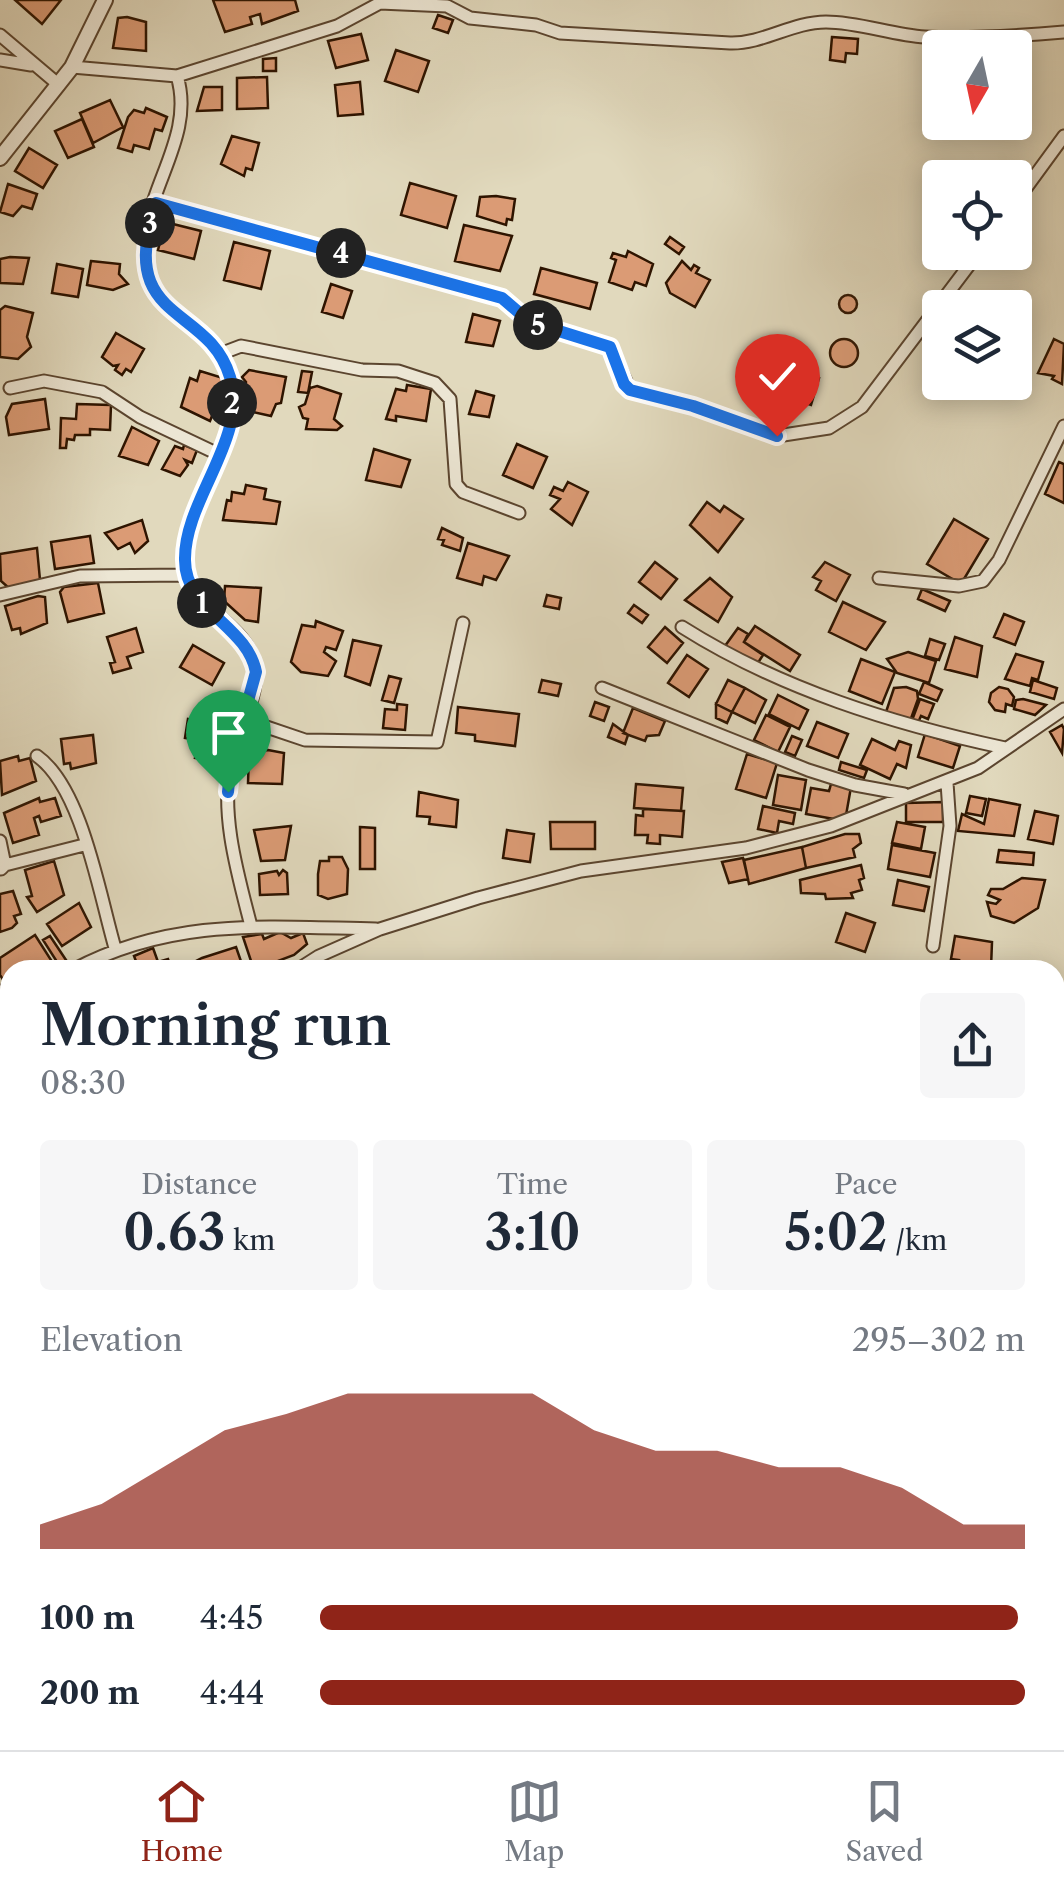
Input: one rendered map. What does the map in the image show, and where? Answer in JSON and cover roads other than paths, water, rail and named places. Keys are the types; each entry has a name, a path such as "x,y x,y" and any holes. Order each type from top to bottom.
{"street":[{"path":"0,158 72,67 105,0"},
{"path":"72,67 176,76 284,44 391,1 447,6 470,18 536,25 560,33 747,44 801,24 832,22 924,37 995,38 1064,32"},
{"path":"0,35 59,85"},
{"path":"0,60 31,65"},
{"path":"176,76 182,114 156,203 145,260 157,296 220,354 233,390 218,454 187,542 186,574 203,604 248,646 254,661 256,672 231,762 228,792 238,877 251,926"},
{"path":"1032,180 1064,136"},
{"path":"156,203 502,298 530,322 610,347 630,390 693,406 777,436 829,428 862,407 965,270"},
{"path":"220,354 241,346 362,370 398,371 435,383 450,399 456,484 463,492 519,513"},
{"path":"10,388 44,382 102,392 140,417 218,454"},
{"path":"879,578 959,586 983,581 999,560 1064,426"},
{"path":"0,596 80,576 186,574"},
{"path":"244,719 306,740 437,742 463,623"},
{"path":"682,627 724,653 867,712 1005,748"},
{"path":"602,688 808,770 855,786 904,794"},
{"path":"313,960 380,930 581,871 746,848 871,813 904,794 947,784 1064,709"},
{"path":"37,756 52,766 74,802 115,948"},
{"path":"933,946 950,826 947,784"},
{"path":"0,841 3,868 84,845"},
{"path":"92,960 115,948 204,928 380,930"}]}
